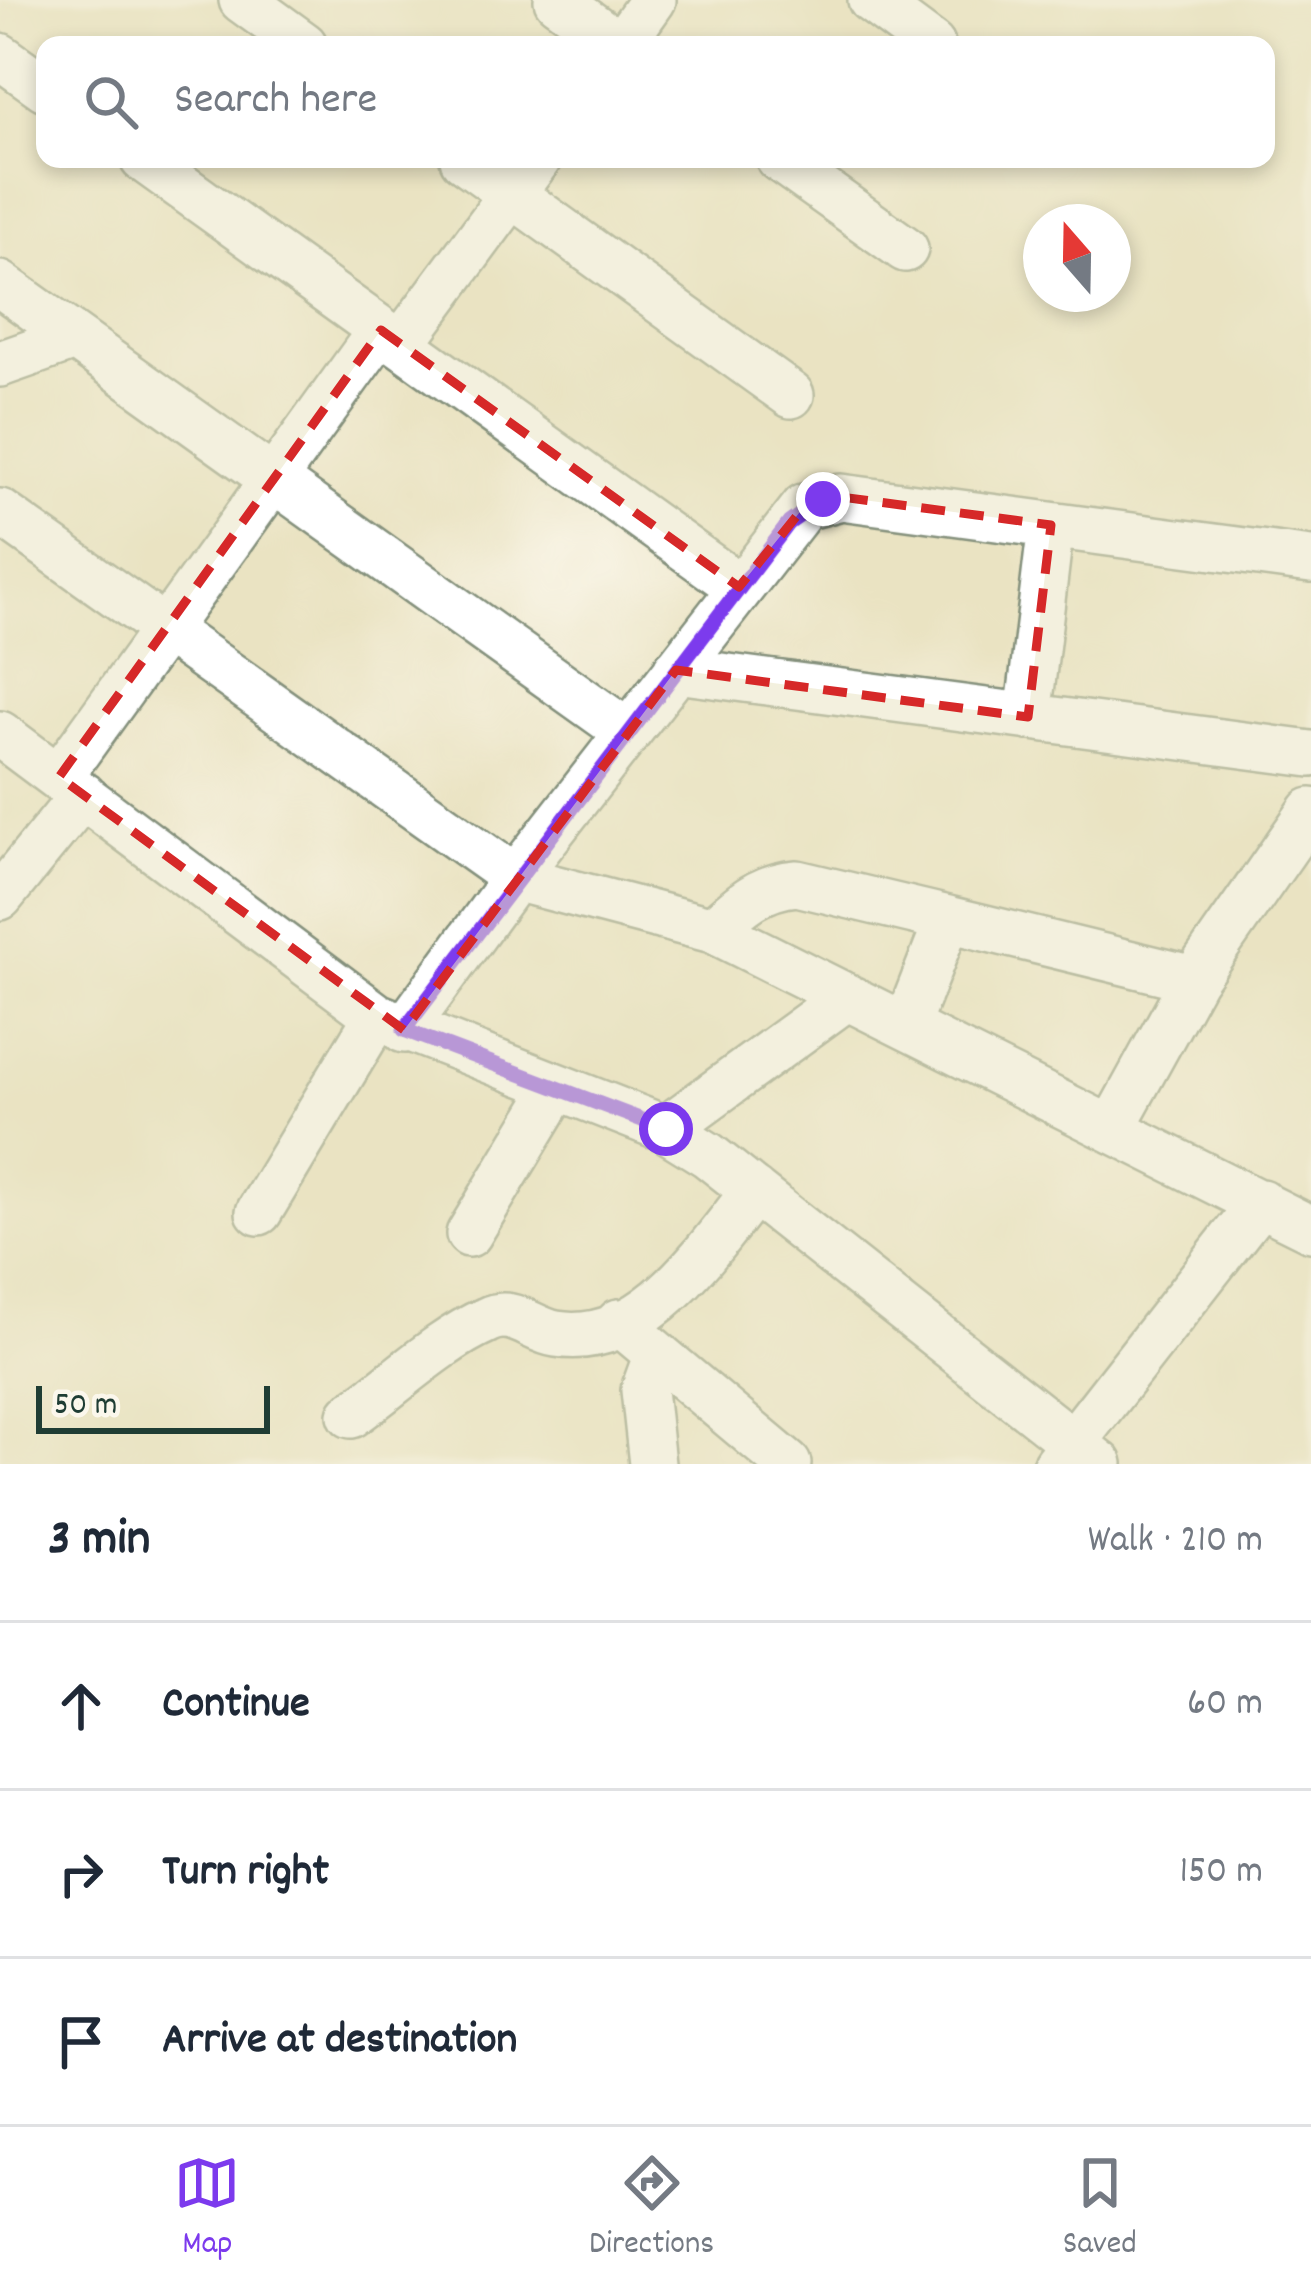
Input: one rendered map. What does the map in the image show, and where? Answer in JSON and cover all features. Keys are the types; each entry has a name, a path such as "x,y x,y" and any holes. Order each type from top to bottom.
{"street":[{"path":"242,0 292,36"},
{"path":"557,0 607,36"},
{"path":"627,36 653,0"},
{"path":"871,0 920,36"},
{"path":"0,56 36,82"},
{"path":"156,168 740,587"},
{"path":"494,168 525,177 790,395"},
{"path":"792,168 905,249"},
{"path":"0,897 165,628 273,479 525,177"},
{"path":"0,284 627,732"},
{"path":"0,364 74,338"},
{"path":"259,1212 390,1023 515,878 789,523 823,499 856,499 1311,560"},
{"path":"0,512 515,878 713,930 1311,1228"},
{"path":"1028,717 1051,525"},
{"path":"676,670 1311,754"},
{"path":"0,734 390,1023 666,1129 754,1191 1076,1457 1261,1202"},
{"path":"1112,1128 1194,979 1311,811"},
{"path":"713,930 751,896 773,885 797,883 1194,979"},
{"path":"906,1026 948,919"},
{"path":"666,1129 848,997"},
{"path":"470,1234 557,1088"},
{"path":"351,1415 488,1319 518,1317 550,1334 574,1336 619,1322 665,1298 754,1191"},
{"path":"619,1322 788,1464"},
{"path":"652,1464 644,1390 657,1354"}],"highlighted area":[{"path":"381,330 739,587 804,507 841,497 1051,525 1028,717 676,670 404,1030 59,777"}],"route":[{"path":"666,1129 404,1030 789,523 804,507 823,499"}]}
